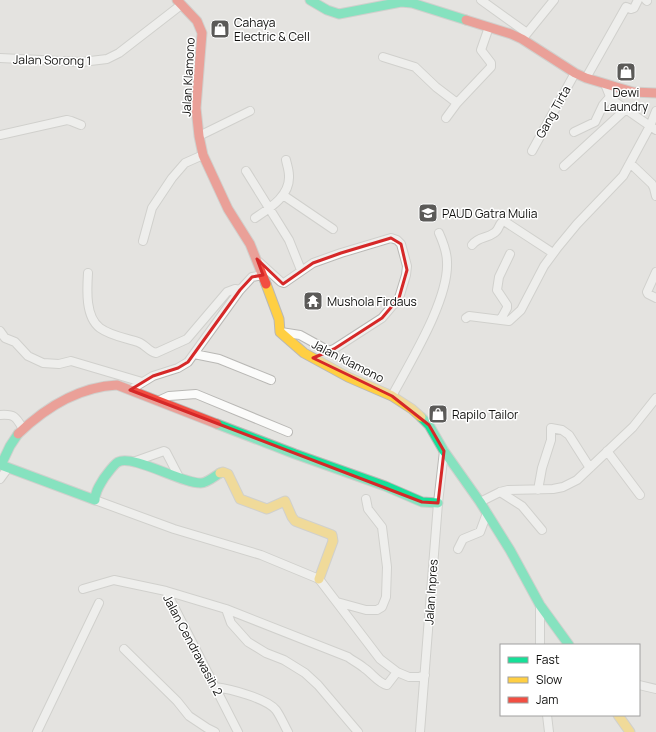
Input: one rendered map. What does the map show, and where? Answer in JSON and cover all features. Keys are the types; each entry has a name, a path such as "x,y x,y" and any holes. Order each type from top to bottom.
{"street":[{"path":"310,0 327,10 339,14 406,2 489,27 525,36"},
{"path":"480,0 575,73 586,78 633,92 656,93"},
{"path":"525,36 554,0"},
{"path":"586,78 626,7 631,9 634,8 638,0"},
{"name":"Jalan Sorong 1","path":"0,58 82,62 107,59 119,53 179,2"},
{"name":"Jalan Klamono","path":"179,2 197,20 202,33 196,102 199,136 203,154 228,209 250,244 279,319 280,332 304,353 348,377 392,396 412,409 429,424 444,451 480,502 510,550 540,605 568,644"},
{"path":"446,118 457,103 491,67 491,63 481,50 489,27"},
{"path":"384,57 415,67 436,87 457,103"},
{"name":"Gang Tirta","path":"532,151 575,73"},
{"path":"605,84 610,97 653,128"},
{"path":"574,132 595,122 603,105 610,97"},
{"path":"564,166 626,110"},
{"path":"199,136 250,111"},
{"path":"466,318 469,316 509,321 521,310 541,271 553,253 577,224 623,176 653,128 656,111"},
{"path":"0,135 66,120 81,125"},
{"path":"143,241 148,228 152,208 172,178 185,163 203,154"},
{"path":"255,218 283,195 289,180 286,160"},
{"path":"630,164 652,184 656,196"},
{"path":"246,170 289,240 301,270"},
{"path":"283,195 333,229"},
{"path":"472,244 479,238 497,231 500,223 504,221 553,253"},
{"path":"392,396 436,309 444,287 447,262 445,249 439,233"},
{"path":"256,259 280,282 284,283 313,263 341,253 391,238 397,240 401,244 407,270 398,298 382,318 329,351 300,334 280,332"},
{"path":"501,319 507,308 497,290 499,277 510,254"},
{"path":"656,272 647,292 656,298"},
{"path":"88,273 87,294 89,310 96,324 107,332 144,344 153,353 187,339 227,292 235,289 240,290"},
{"path":"130,390 153,376 178,368 188,362 240,290 252,277 263,275"},
{"path":"0,331 5,338 15,342 28,356 43,363 59,364 71,360 142,382"},
{"path":"194,354 219,359 271,380"},
{"path":"0,479 3,466 16,436 37,417 63,399 88,388 112,385 130,390 295,454 385,486 422,502 438,503"},
{"path":"158,401 169,396 196,394 288,432"},
{"path":"480,502 500,492 508,490 553,490 577,480 633,427 656,398"},
{"path":"0,415 13,416 17,419 23,429"},
{"path":"538,490 542,468 552,440 551,428 562,430 569,434 590,468"},
{"path":"133,462 164,451 166,452 179,477"},
{"name":"Jalan Inpres","path":"420,732 438,503 444,451"},
{"path":"607,451 640,495"},
{"path":"95,500 95,494 108,472 118,462 122,461 133,462 191,481 202,483 223,472 226,473 228,474 240,499 267,510 284,501 295,521 332,535 333,542 319,579"},
{"path":"3,466 174,529 261,555 319,579 380,659 397,672 409,677 419,677 425,675"},
{"path":"500,492 522,506 542,530"},
{"path":"337,602 372,610 377,610 385,602 387,567 382,527 368,509 366,499"},
{"path":"458,549 462,539 480,532 487,513"},
{"name":"Jalan Cendrawasih 2","path":"83,589 114,580 166,591 238,732"},
{"path":"166,591 226,609 348,658 364,667 376,679 385,685 387,685 397,672"},
{"path":"37,732 99,603"},
{"path":"540,605 540,644"},
{"path":"226,609 232,623 248,642 266,653 284,660 305,673 318,685 358,732"},
{"path":"124,649 177,701 189,716 215,732"},
{"path":"640,685 656,689"},
{"path":"215,687 230,690 264,702 275,710 288,732"},
{"path":"547,716 549,732"},
{"path":"619,716 630,732"}],"highlighted area":[{"path":"391,238 401,244 407,270 399,298 382,318 334,349 313,358 392,396 429,425 444,451 438,503 422,502 130,390 153,376 178,368 188,362 240,290 252,277 263,275 257,259 283,284 313,263 341,253"}],"traffic: fast":[{"path":"310,0 327,10 339,14 401,2 412,3 466,20"},
{"path":"421,417 429,425 444,451 480,502 510,550 540,605 568,644"},
{"path":"217,424 385,486 422,502 438,503"},
{"path":"18,434 10,446 1,465 95,500 97,491 104,478 112,467 118,462 135,462 183,479 201,483 208,481 220,473"}],"traffic: slow":[{"path":"266,284 279,319 280,332 304,353 348,377 392,396 412,409 421,417"},
{"path":"220,473 223,472 228,474 240,499 267,509 285,501 295,521 332,535 333,541 319,579"},
{"path":"619,716 630,732"}],"traffic: jam":[{"path":"177,0 197,21 202,33 196,108 203,155 228,209 250,244 266,284"},
{"path":"466,20 511,34 522,39 575,73 586,78 633,92 656,93"},
{"path":"18,434 40,415 63,400 89,390 117,385 217,424"}],"place":[{"name":"Cahaya Electric & Cell","path":"220,29"},
{"name":"Dewi Laundry","path":"626,72"},
{"name":"PAUD Gatra Mulia","path":"428,213"},
{"name":"Mushola Firdaus","path":"313,301"},
{"name":"Rapilo Tailor","path":"438,414"}]}
